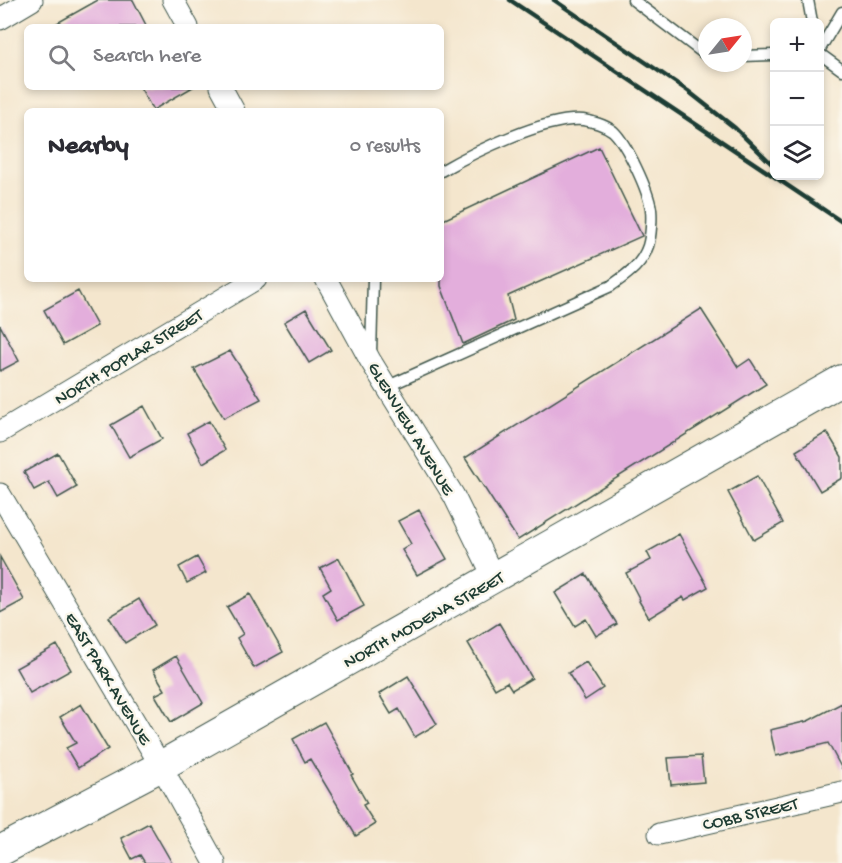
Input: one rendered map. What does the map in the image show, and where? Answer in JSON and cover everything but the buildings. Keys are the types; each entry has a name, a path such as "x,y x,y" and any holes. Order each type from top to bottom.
{"street":[{"path":"0,19 32,0"},
{"path":"173,0 186,24"},
{"path":"223,90 232,108"},
{"name":"NORTH POPLAR STREET","path":"0,432 251,282"},
{"name":"GLENVIEW AVENUE","path":"328,282 370,360 454,496 494,578"},
{"name":"NORTH MODENA STREET","path":"0,851 161,766 842,380"},
{"name":"EAST PARK AVENUE","path":"0,494 161,766 215,863"},
{"name":"COBB STREET","path":"658,834 842,792"}],"lane":[{"path":"633,0 698,49"},
{"path":"808,0 811,18"},
{"path":"824,41 842,12"},
{"path":"752,56 770,55"},
{"path":"824,57 842,70"},
{"path":"386,387 611,285 631,272 641,260 648,245 651,210 644,184 629,154 613,132 598,124 582,120 555,122 480,149 444,169"},
{"path":"370,360 374,282"}],"railway":[{"path":"510,0 842,222"},
{"path":"554,0 688,91 735,128 770,162"}]}
